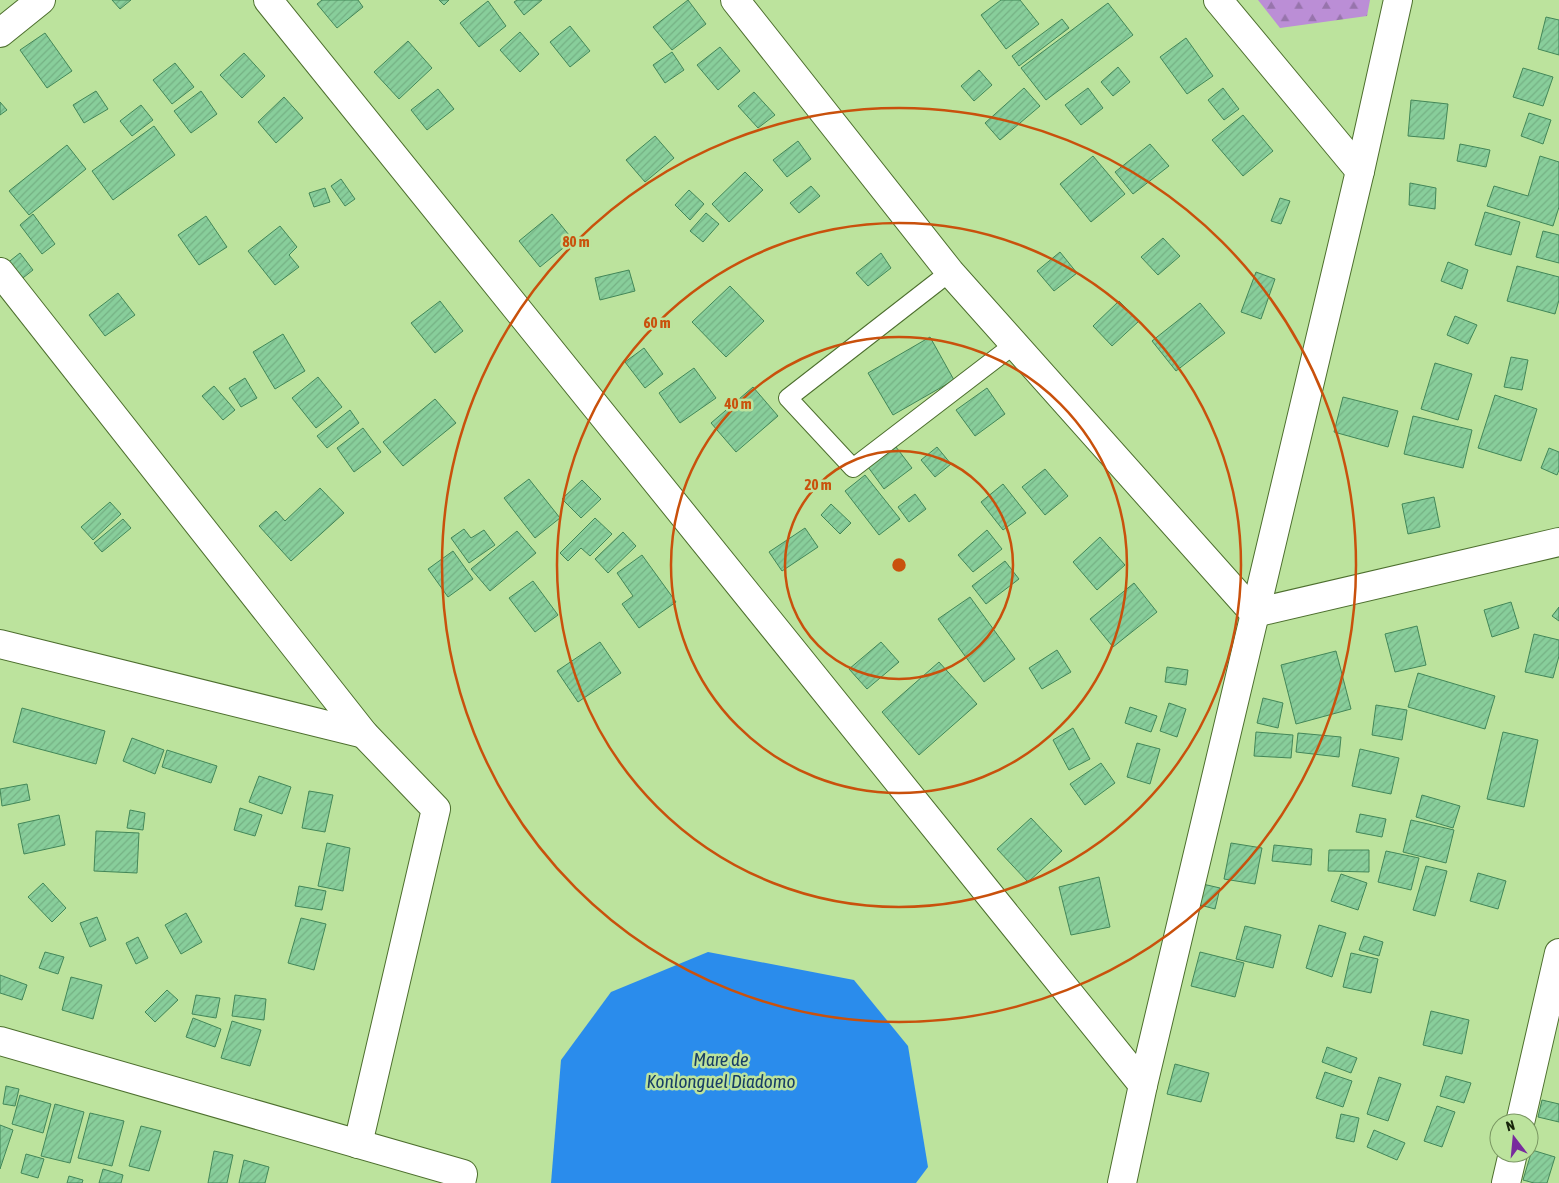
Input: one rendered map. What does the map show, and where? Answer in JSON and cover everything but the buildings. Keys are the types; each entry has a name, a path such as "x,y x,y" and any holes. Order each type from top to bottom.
{"street":[{"path":"0,32 41,0"},
{"path":"268,0 1144,1085"},
{"path":"735,0 950,272 1254,613"},
{"path":"1218,0 1360,171"},
{"path":"1122,1183 1254,613 1360,171 1398,0"},
{"path":"0,272 364,734 436,810 358,1144"},
{"path":"1254,613 1559,542"},
{"path":"0,644 364,734"},
{"path":"1522,1113 1559,953"},
{"path":"0,1041 462,1174 461,1183"},
{"path":"1506,1183 1511,1163"}],"lane":[{"path":"950,272 788,398 853,468 1015,344"}],"green space":[{"path":"1258,0 1370,0 1367,16 1280,28"}],"water":[{"name":"Mare de Konlonguel Diadomo","path":"708,952 854,980 908,1046 928,1167 916,1183 551,1183 561,1060 611,992"}]}
